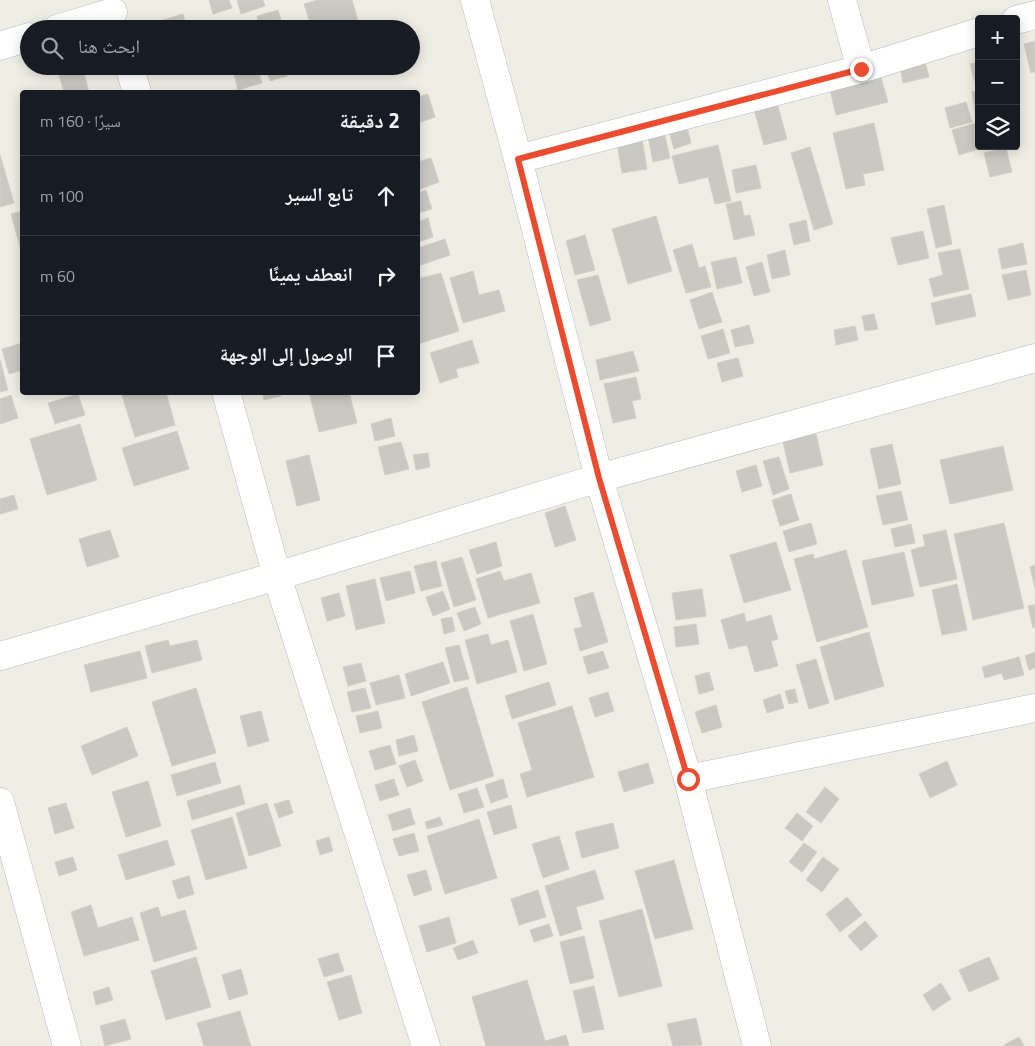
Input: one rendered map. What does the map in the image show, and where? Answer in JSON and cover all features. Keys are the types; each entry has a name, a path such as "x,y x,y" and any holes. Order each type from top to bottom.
{"street":[{"path":"475,0 518,159 599,478 688,779 757,1046"},
{"path":"842,0 861,69"},
{"path":"91,20 113,14"},
{"path":"1020,19 1035,15"},
{"path":"518,159 861,69 975,33"},
{"path":"0,46 20,40"},
{"path":"132,75 136,90"},
{"path":"0,656 277,576 599,478 1035,358"},
{"path":"227,395 277,576 426,1046"},
{"path":"688,779 1035,708"},
{"path":"0,802 67,1046"}],"building":[{"path":"209,0 229,0 232,8 213,14"},
{"path":"237,0 263,0 265,6 241,14"},
{"path":"318,0 352,0 358,20 309,20 304,4"},
{"path":"278,10 281,20 258,20 257,16"},
{"path":"183,14 185,20 163,20"},
{"path":"1035,41 1035,72 1031,73 1024,44"},
{"path":"924,57 929,77 903,83 899,62"},
{"path":"975,63 975,82 970,64"},
{"path":"59,75 84,75 88,90 63,90"},
{"path":"234,75 260,75 262,83 238,90"},
{"path":"268,75 287,75 287,76 270,81"},
{"path":"881,77 888,102 836,115 830,90"},
{"path":"975,91 975,110 972,92"},
{"path":"428,94 435,117 420,122 420,96"},
{"path":"776,99 787,139 764,145 753,106"},
{"path":"966,102 972,122 950,128 945,108"},
{"path":"874,123 884,170 863,174 865,185 846,189 833,133"},
{"path":"975,123 976,150 959,155 952,130"},
{"path":"687,127 691,143 674,149 669,131"},
{"path":"664,132 670,158 653,162 648,136"},
{"path":"642,139 647,169 622,173 617,143"},
{"path":"718,145 731,201 715,204 708,177 679,184 672,156"},
{"path":"810,147 833,224 814,230 791,153"},
{"path":"1006,150 1012,172 990,177 984,153"},
{"path":"0,155 14,203 0,207"},
{"path":"431,158 439,182 420,189 420,161"},
{"path":"756,165 761,188 736,193 732,170"},
{"path":"426,190 432,209 420,212 420,192"},
{"path":"741,201 744,216 750,215 755,235 734,240 726,204"},
{"path":"944,205 952,244 936,248 927,209"},
{"path":"20,212 20,247 11,214"},
{"path":"656,216 672,271 628,284 612,229"},
{"path":"428,218 433,237 420,241 420,221"},
{"path":"806,220 810,241 794,245 789,224"},
{"path":"923,231 929,258 898,265 891,238"},
{"path":"585,235 595,270 575,275 566,241"},
{"path":"445,239 450,255 420,265 420,247"},
{"path":"1023,243 1027,264 1002,269 998,249"},
{"path":"692,244 699,268 705,266 711,287 686,293 673,250"},
{"path":"960,249 969,289 934,297 929,279 943,275 938,253"},
{"path":"785,250 790,275 772,279 767,255"},
{"path":"736,257 742,283 717,289 711,262"},
{"path":"762,262 770,292 754,296 746,267"},
{"path":"1026,270 1031,295 1008,300 1002,275"},
{"path":"473,271 479,295 499,290 505,311 463,323 450,278"},
{"path":"441,273 459,331 420,343 420,278"},
{"path":"598,275 611,320 590,326 577,280"},
{"path":"712,292 722,322 699,329 690,300"},
{"path":"971,294 976,316 936,325 931,303"},
{"path":"874,314 878,329 865,331 862,316"},
{"path":"749,325 754,343 735,347 731,330"},
{"path":"855,326 858,340 836,345 834,330"},
{"path":"723,329 730,353 708,359 701,336"},
{"path":"472,340 479,363 456,369 458,377 440,383 430,353"},
{"path":"20,344 20,371 9,374 2,349"},
{"path":"633,351 639,371 600,380 596,360"},
{"path":"738,358 743,376 722,382 717,363"},
{"path":"0,360 8,390 0,392"},
{"path":"636,377 641,399 632,401 636,418 613,423 604,384"},
{"path":"11,395 18,418 0,424 0,399"},
{"path":"78,395 85,415 55,424 48,403"},
{"path":"122,395 167,395 175,425 135,437"},
{"path":"263,395 281,395 281,396 264,400"},
{"path":"310,395 350,395 357,423 319,432"},
{"path":"391,418 395,436 375,441 371,424"},
{"path":"80,424 97,480 47,495 30,439"},
{"path":"177,431 189,469 134,486 122,448"},
{"path":"816,434 823,465 790,473 783,442"},
{"path":"401,442 409,469 385,475 378,447"},
{"path":"892,444 901,484 879,489 870,449"},
{"path":"1003,446 1013,490 950,504 940,460"},
{"path":"428,453 430,467 416,470 413,455"},
{"path":"309,455 320,500 297,506 286,461"},
{"path":"779,457 789,489 773,495 763,461"},
{"path":"756,465 762,486 742,492 736,471"},
{"path":"901,491 908,520 883,525 876,496"},
{"path":"791,494 799,520 780,526 772,500"},
{"path":"14,495 18,509 0,514 0,499"},
{"path":"565,506 576,540 555,547 545,513"},
{"path":"811,523 817,544 789,552 783,531"},
{"path":"1004,523 1024,608 973,620 954,534"},
{"path":"911,524 915,543 895,547 891,529"},
{"path":"110,530 119,557 87,567 79,539"},
{"path":"946,530 957,579 920,587 911,550 925,546 923,535"},
{"path":"496,542 502,566 477,574 469,550"},
{"path":"776,542 791,590 744,603 730,555"},
{"path":"846,550 868,627 817,642 794,559 813,554 814,559"},
{"path":"904,552 914,596 872,605 862,561"},
{"path":"462,557 476,600 454,607 441,563"},
{"path":"436,561 442,586 421,591 414,566"},
{"path":"1035,565 1035,589 1030,567"},
{"path":"410,571 415,593 386,601 380,578"},
{"path":"500,571 504,581 531,573 540,603 488,618 476,579"},
{"path":"375,579 385,623 356,630 346,586"},
{"path":"957,584 967,630 942,635 932,590"},
{"path":"702,589 706,616 676,620 672,593"},
{"path":"443,591 450,609 433,616 426,597"},
{"path":"593,592 608,642 580,651 574,629 582,627 574,598"},
{"path":"339,593 345,616 327,621 321,598"},
{"path":"1035,605 1035,627 1033,628 1028,606"},
{"path":"475,607 481,624 464,631 457,613"},
{"path":"744,613 746,622 771,615 778,639 771,641 778,666 755,672 747,645 729,649 721,620"},
{"path":"533,614 547,664 524,671 510,621"},
{"path":"452,617 455,631 444,634 441,619"},
{"path":"696,624 699,644 676,647 674,627"},
{"path":"869,632 884,686 835,700 820,647"},
{"path":"488,634 491,645 508,640 517,672 477,684 465,640"},
{"path":"168,640 170,646 197,640 202,660 152,673 145,646"},
{"path":"459,645 469,679 454,682 445,648"},
{"path":"140,651 147,678 91,692 84,665"},
{"path":"603,651 609,668 588,674 583,657"},
{"path":"1035,652 1035,668 1029,670 1025,656"},
{"path":"1019,657 1024,675 1004,680 1002,673 985,678 982,667"},
{"path":"816,659 829,703 809,709 796,665"},
{"path":"443,662 450,683 411,696 405,674"},
{"path":"361,663 366,681 348,686 343,667"},
{"path":"709,672 714,690 699,694 695,676"},
{"path":"399,675 405,698 376,705 370,683"},
{"path":"549,682 556,705 512,719 505,696"},
{"path":"467,687 494,776 450,790 422,702"},
{"path":"196,688 216,753 172,766 152,702"},
{"path":"365,688 371,708 352,712 347,692"},
{"path":"795,689 798,702 789,704 785,691"},
{"path":"608,692 614,711 595,717 589,698"},
{"path":"780,694 784,708 767,713 763,700"},
{"path":"716,705 722,727 702,733 695,712"},
{"path":"572,706 594,777 527,797 520,774 532,770 518,723"},
{"path":"261,711 269,741 248,747 240,716"},
{"path":"378,711 382,728 360,733 356,716"},
{"path":"127,727 138,756 92,775 81,746"},
{"path":"414,735 418,751 399,756 396,740"},
{"path":"390,745 396,764 375,770 369,751"},
{"path":"415,760 423,781 407,787 399,766"},
{"path":"947,761 957,785 930,798 919,774"},
{"path":"215,762 221,783 177,796 171,775"},
{"path":"648,763 654,783 624,792 618,772"},
{"path":"394,779 399,795 380,801 375,785"},
{"path":"503,779 508,797 491,803 485,785"},
{"path":"148,781 161,826 126,837 112,792"},
{"path":"240,785 245,804 192,820 187,801"},
{"path":"825,787 839,799 821,823 806,812"},
{"path":"477,788 484,807 464,813 458,794"},
{"path":"289,800 293,813 279,818 274,804"},
{"path":"66,803 74,828 55,834 48,808"},
{"path":"267,803 281,846 249,856 236,813"},
{"path":"511,805 517,828 494,835 487,812"},
{"path":"410,808 415,824 393,831 388,815"},
{"path":"797,813 813,826 802,841 785,828"},
{"path":"232,817 247,868 206,880 191,830"},
{"path":"440,817 443,825 427,829 425,822"},
{"path":"479,819 497,878 445,894 427,836"},
{"path":"613,823 619,848 582,858 575,832"},
{"path":"414,833 419,851 399,856 393,839"},
{"path":"559,836 569,869 543,878 532,844"},
{"path":"329,837 333,851 320,855 316,841"},
{"path":"167,840 175,865 126,880 118,855"},
{"path":"804,843 817,852 802,872 789,862"},
{"path":"73,857 77,870 59,876 55,862"},
{"path":"823,857 839,869 822,892 806,880"},
{"path":"674,860 693,929 655,939 635,871"},
{"path":"426,870 432,890 414,896 407,875"},
{"path":"595,870 604,899 576,907 582,929 560,936 545,886"},
{"path":"189,876 194,894 178,899 172,881"},
{"path":"538,890 546,917 519,925 511,899"},
{"path":"847,897 862,915 840,932 826,914"},
{"path":"91,905 98,928 132,917 139,940 84,956 71,912"},
{"path":"158,907 161,917 185,910 197,949 154,962 140,913"},
{"path":"642,909 662,986 619,997 599,921"},
{"path":"449,917 456,943 427,952 419,926"},
{"path":"865,921 878,936 861,951 848,936"},
{"path":"549,924 553,936 534,942 530,930"},
{"path":"584,936 594,978 570,984 560,942"},
{"path":"473,940 478,953 458,960 453,948"},
{"path":"338,953 344,971 324,977 318,959"},
{"path":"196,957 211,1007 166,1020 151,971"},
{"path":"989,957 999,979 969,992 959,970"},
{"path":"241,969 248,994 229,1000 222,975"},
{"path":"351,975 362,1013 339,1020 327,982"},
{"path":"527,980 545,1041 566,1035 569,1046 486,1046 472,997"},
{"path":"941,983 951,999 933,1011 923,995"},
{"path":"594,986 604,1029 583,1033 573,991"},
{"path":"109,987 113,1000 96,1005 93,992"},
{"path":"240,1011 251,1046 204,1046 197,1023"},
{"path":"696,1018 702,1045 673,1046 667,1024"},
{"path":"125,1019 131,1039 105,1046 100,1026"},
{"path":"1019,1037 1024,1046 1004,1046 1004,1045"}],"route":[{"path":"688,779 599,478 518,159 861,69"}]}
